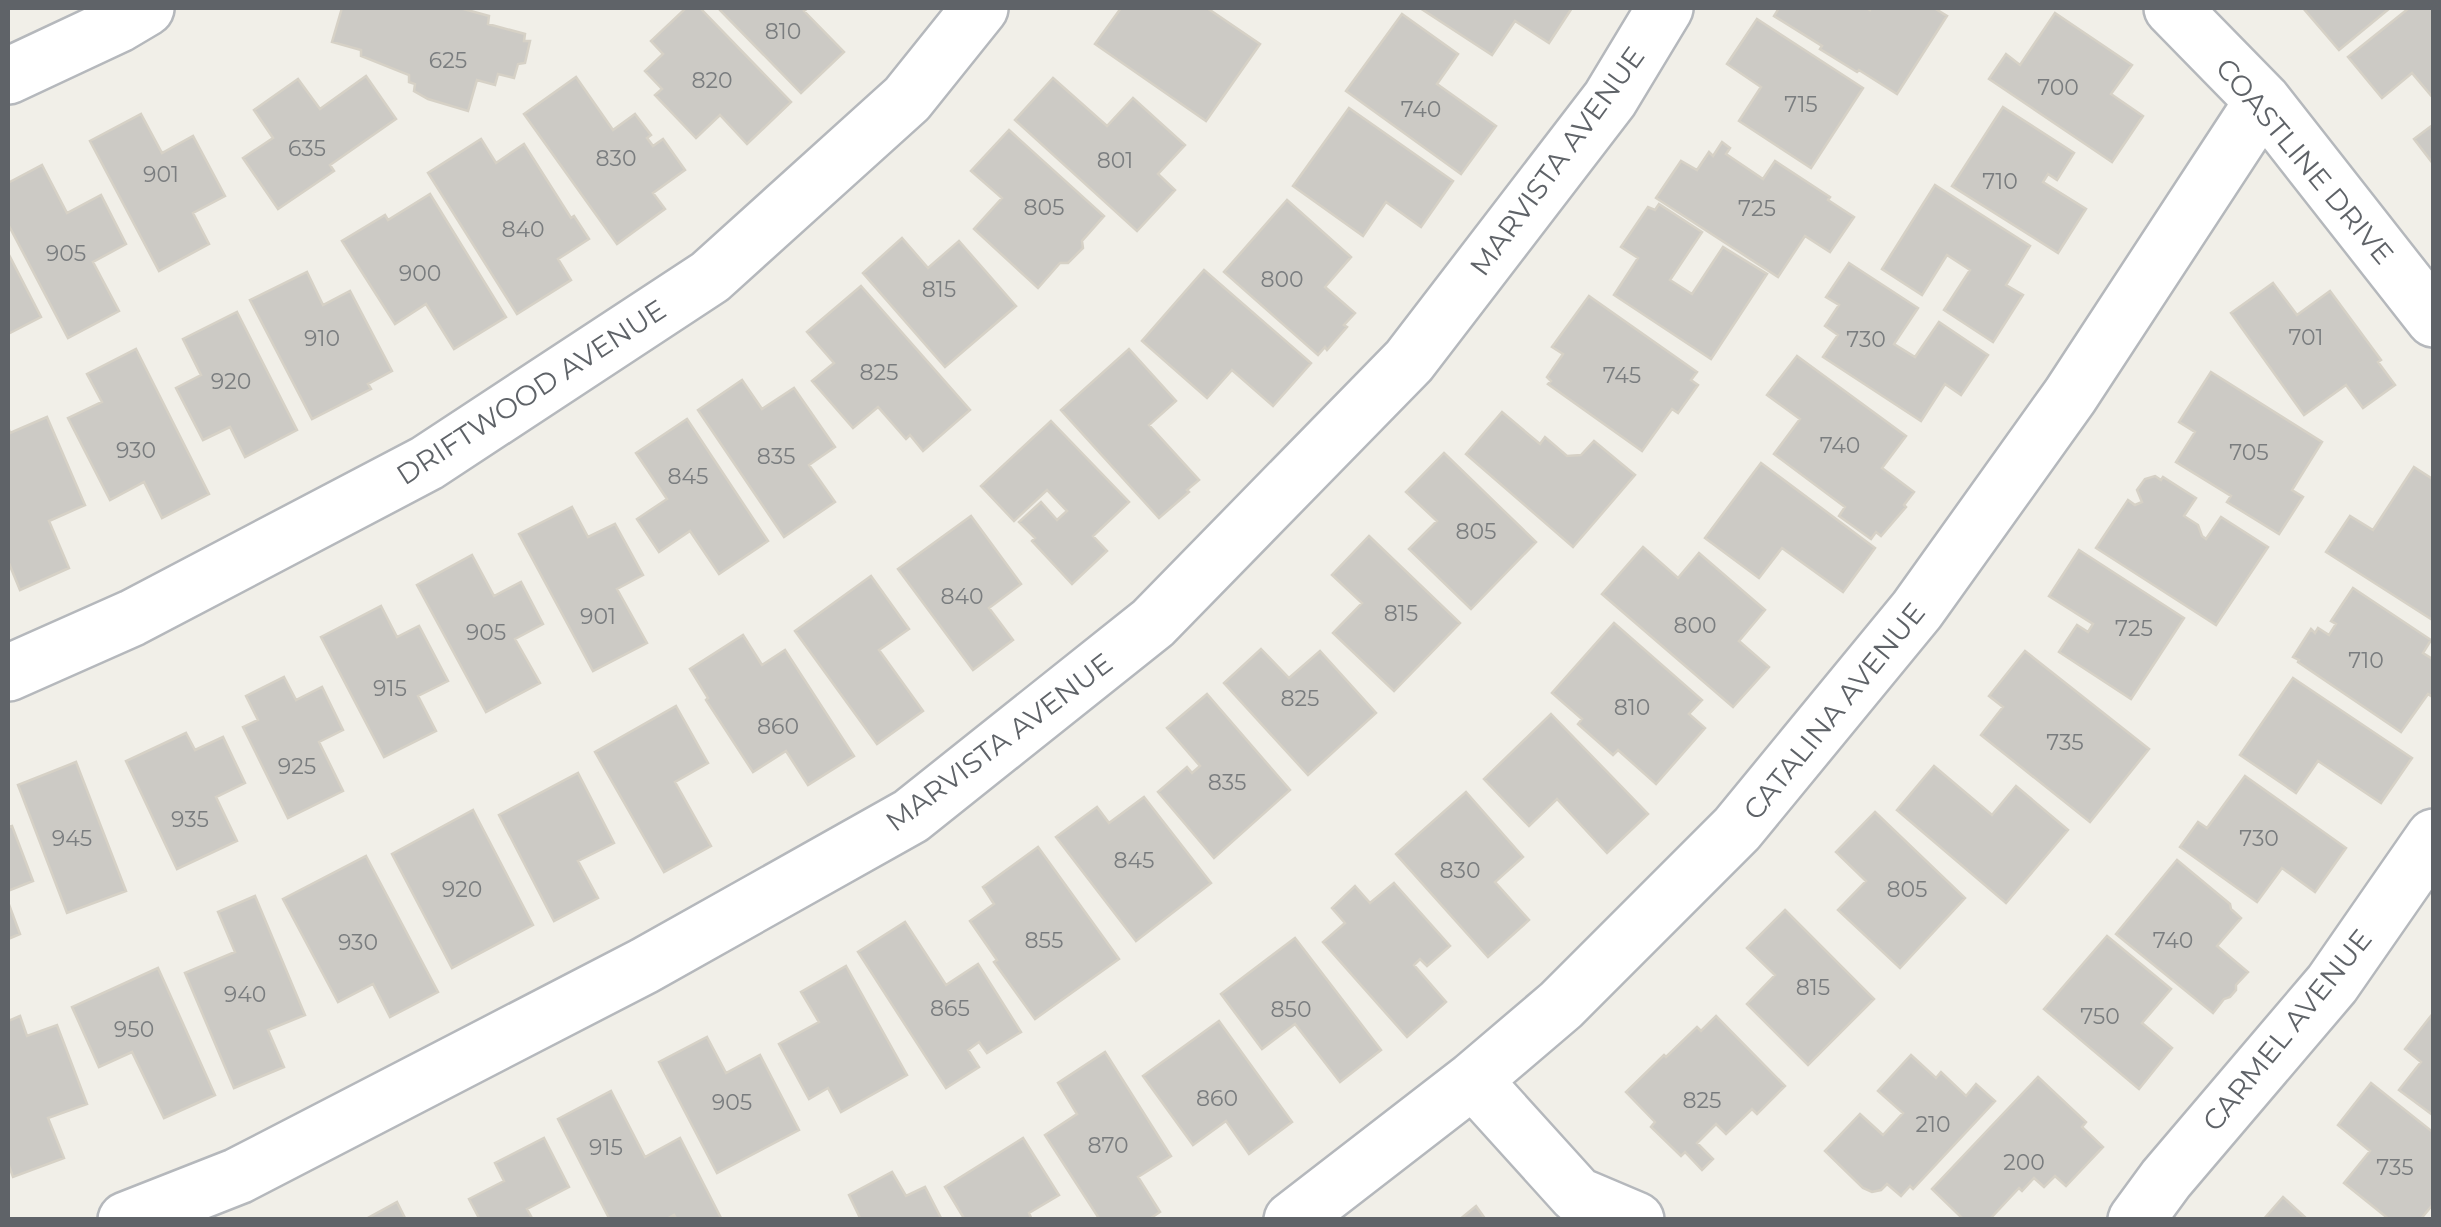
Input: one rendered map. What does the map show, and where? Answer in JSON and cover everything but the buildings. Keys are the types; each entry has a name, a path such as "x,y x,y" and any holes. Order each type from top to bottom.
{"street":[{"path":"8,76 146,8"},
{"name":"DRIFTWOOD AVENUE","path":"8,673 132,618 427,463 710,277 907,99 980,8"},
{"name":"MARVISTA AVENUE","path":"126,1220 238,1176 627,975 911,816 1154,623 1410,361 1610,99 1664,8"},
{"name":"COASTLINE DRIVE","path":"2172,8 2263,100 2434,319"},
{"name":"CATALINA AVENUE","path":"1292,1220 1562,1005 1737,829 1918,610 2070,396 2263,100"},
{"name":"CARMEL AVENUE","path":"2136,1220 2166,1179 2332,984 2434,837"},
{"path":"1472,1080 1577,1195 1636,1220"}]}
